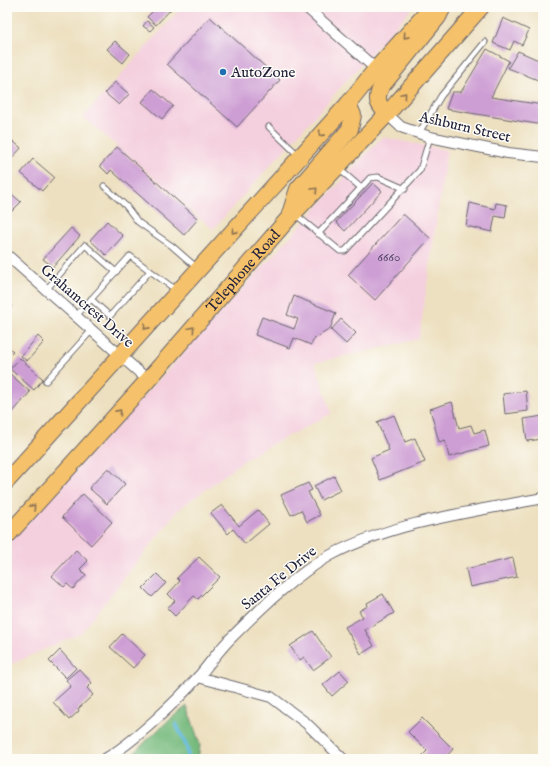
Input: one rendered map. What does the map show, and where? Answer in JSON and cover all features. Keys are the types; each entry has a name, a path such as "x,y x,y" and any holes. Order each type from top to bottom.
{"main road":[{"name":"Telephone Road","path":"7,536 148,380 291,216 387,114 481,7"},
{"path":"7,481 348,104 376,69 432,8 438,17 381,88 377,96 378,104 387,114"},
{"path":"291,216 298,189 350,129 353,115 348,104"}],"street":[{"path":"306,7 376,69"},
{"name":"Ashburn Street","path":"387,114 401,127 419,134 508,153 543,157"},
{"name":"Grahamcrest Drive","path":"7,255 148,380"},
{"name":"Santa Fe Drive","path":"105,759 114,754 156,718 198,677 231,637 265,606 313,567 331,556 401,527 543,498"},
{"path":"198,677 271,698 306,723 343,759"}],"lane":[{"path":"419,134 441,96 485,42"},
{"path":"269,127 300,157"},
{"path":"291,216 340,251 345,252 420,170 430,137"},
{"path":"337,167 360,187"},
{"path":"318,234 360,187 370,178 378,177 404,189"},
{"path":"104,186 126,206 138,222 172,246 199,269"},
{"path":"46,290 85,245 116,272"},
{"path":"76,316 130,256 179,291"},
{"path":"91,299 110,316 150,271"},
{"path":"46,381 92,330"}],"shaded area":[{"path":"182,7 413,7 213,229 83,117"},
{"path":"382,137 447,150 419,339 315,363 332,413 250,456 178,510 81,633 7,666 7,545"}],"green space":[{"path":"187,706 200,745 198,759 127,759 169,720"}],"building":[{"path":"149,7 173,7 156,25 147,17 153,11"},
{"name":"AutoZone","path":"210,17 280,80 237,127 167,64"},
{"path":"503,18 529,30 522,45 514,41 510,50 493,43"},
{"path":"147,21 154,27 150,31 143,26"},
{"path":"115,41 130,54 123,63 107,49"},
{"path":"487,49 509,61 491,97 543,105 543,125 446,109 452,92 461,92"},
{"path":"518,51 543,62 543,82 508,68"},
{"path":"115,82 129,94 119,105 105,93"},
{"path":"153,89 173,106 162,119 142,102"},
{"path":"7,136 21,148 7,164"},
{"path":"117,147 198,219 184,235 111,170 108,174 100,166"},
{"path":"33,159 54,177 42,191 21,173"},
{"path":"373,183 382,191 345,231 336,222"},
{"path":"7,190 21,202 10,213 7,210"},
{"path":"470,203 495,209 496,203 507,205 505,218 495,216 492,232 466,226"},
{"path":"403,214 430,238 375,300 348,275"},
{"path":"107,221 123,236 106,255 90,240"},
{"path":"71,228 80,236 53,267 43,259"},
{"path":"294,296 336,313 330,329 314,339 311,345 294,338 290,348 255,335 262,317 294,329 298,319 287,315"},
{"path":"7,302 12,306 7,312"},
{"path":"341,319 356,333 346,344 331,330"},
{"path":"38,336 44,342 27,361 21,356"},
{"path":"7,346 13,351 7,357"},
{"path":"20,358 43,379 34,390 10,369"},
{"path":"7,371 30,392 7,419"},
{"path":"526,391 528,411 505,414 503,394"},
{"path":"452,402 459,428 471,425 474,433 485,430 489,446 449,457 445,440 439,442 430,409"},
{"path":"394,415 405,442 415,438 425,462 380,480 371,458 389,450 377,422"},
{"path":"543,416 543,439 527,441 524,419"},
{"path":"108,468 125,484 107,504 89,488"},
{"path":"334,476 341,490 321,500 314,486"},
{"path":"308,483 312,490 308,492 320,515 307,522 301,510 291,515 281,495"},
{"path":"83,494 112,522 91,545 62,517"},
{"path":"222,505 239,526 258,510 269,524 245,544 233,529 228,534 211,513"},
{"path":"76,550 88,561 80,569 86,575 73,589 67,584 64,587 52,576"},
{"path":"199,557 220,577 198,599 194,596 175,616 167,608 175,601 168,594 180,581 177,578"},
{"path":"513,558 517,577 470,587 466,569"},
{"path":"157,574 166,583 152,597 143,588"},
{"path":"383,594 394,613 365,630 374,646 361,654 345,627 363,617 359,611 368,606 367,603"},
{"path":"313,631 331,657 313,670 304,657 300,660 290,646"},
{"path":"122,634 145,655 133,668 110,647"},
{"path":"60,650 76,668 66,678 49,661"},
{"path":"79,669 92,683 87,688 93,695 69,720 53,702 71,686 66,680"},
{"path":"340,671 349,681 332,696 323,685"},
{"path":"422,718 453,749 444,759 419,759 427,751 408,732"}],"waterway":[{"path":"176,724 187,747 188,759"}],"place":[{"name":"AutoZone","path":"223,72"}]}
